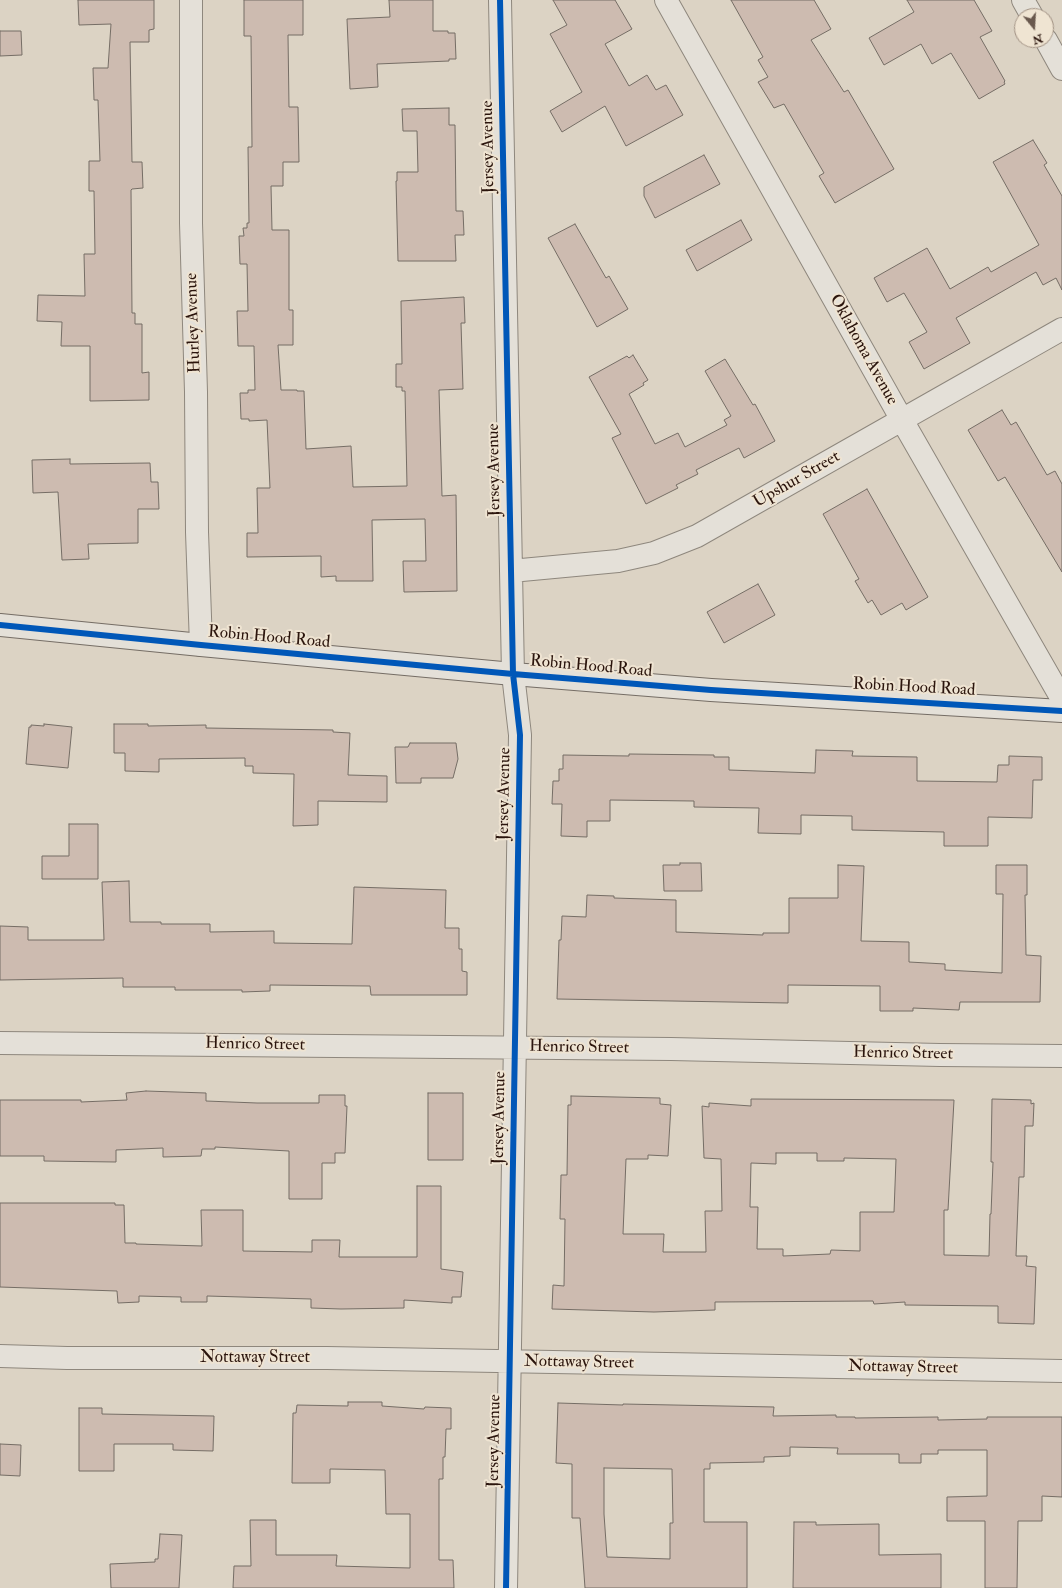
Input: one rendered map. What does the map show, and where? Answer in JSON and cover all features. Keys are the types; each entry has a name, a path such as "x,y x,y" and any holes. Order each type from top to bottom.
{"street":[{"name":"Hurley Avenue","path":"191,0 191,223 196,392 197,532 201,645"},
{"name":"Jersey Avenue","path":"500,0 513,674 520,735 506,1588"},
{"name":"Oklahoma Avenue","path":"666,0 902,420 1062,698"},
{"path":"1050,48 1062,69"},
{"name":"Upshur Street","path":"511,571 618,561 654,553 697,536 1062,329"},
{"name":"Robin Hood Road","path":"0,625 513,674 710,690 1062,711"},
{"name":"Henrico Street","path":"0,1043 515,1047 1062,1056"},
{"name":"Nottaway Street","path":"0,1356 67,1358 328,1358 1062,1370"}],"building":[{"path":"78,0 154,0 154,29 149,30 149,42 130,42 132,162 142,162 143,188 131,190 132,313 135,313 135,324 142,324 142,373 149,372 149,400 90,401 90,346 61,346 62,322 37,321 38,295 85,296 84,254 95,254 94,191 89,191 89,161 100,161 98,100 94,100 93,68 108,68 111,24 79,25"},
{"path":"244,0 303,0 303,35 288,35 289,107 298,107 299,162 283,162 283,186 271,186 272,230 289,230 289,310 293,310 293,345 278,345 281,390 304,391 306,449 351,446 353,487 407,486 405,391 402,391 402,387 396,387 396,364 402,364 401,301 464,297 465,323 461,323 463,389 439,390 442,496 456,495 457,591 404,592 403,561 426,561 425,519 372,520 373,581 336,581 336,576 321,577 321,556 247,557 247,533 258,533 257,488 270,488 267,420 249,421 249,419 241,419 240,393 248,393 248,390 255,390 254,346 238,346 237,311 248,311 247,264 240,264 239,236 244,236 243,228 247,228 247,223 249,223 248,147 252,147 251,36 244,36"},
{"path":"389,0 433,0 433,31 448,31 448,33 455,33 456,59 449,59 449,61 377,64 378,87 350,89 347,19 390,17"},
{"path":"553,0 615,0 632,29 605,44 629,86 647,75 656,90 666,85 683,115 626,146 605,106 562,132 550,111 582,92 550,34 567,25"},
{"path":"731,0 814,0 831,29 811,40 844,92 848,90 894,169 835,203 819,176 824,173 784,104 774,108 758,82 768,77 758,60 763,57"},
{"path":"907,0 974,0 992,31 980,37 1005,81 1005,84 979,99 951,53 932,64 921,44 884,65 869,38 914,12"},
{"path":"0,31 21,31 22,55 0,56"},
{"path":"449,108 449,125 455,125 456,211 463,211 464,235 455,235 456,261 398,261 397,172 418,172 417,131 403,131 402,109"},
{"path":"1033,140 1047,163 1044,165 1062,196 1062,290 1056,278 1043,285 1036,272 956,318 970,343 924,369 909,342 927,332 904,293 887,302 874,278 927,248 950,289 988,267 991,272 1039,245 993,162"},
{"path":"704,155 720,184 655,218 644,196 644,187"},
{"path":"741,220 752,240 697,271 686,250"},
{"path":"575,224 606,278 609,276 628,309 597,327 548,238"},
{"path":"633,355 648,380 643,383 644,385 629,394 655,444 678,433 685,447 727,425 724,420 731,416 705,371 725,359 753,405 755,404 775,441 744,458 739,448 696,470 698,474 676,485 678,488 646,504 612,438 621,434 589,377 627,356 629,358"},
{"path":"1002,410 1011,425 1016,422 1047,475 1055,471 1062,484 1062,572 1005,477 998,481 968,430"},
{"path":"70,459 70,464 150,463 151,482 158,482 159,509 138,509 138,543 88,544 89,559 62,560 58,492 33,493 32,460"},
{"path":"867,489 928,597 906,610 902,603 881,615 872,600 868,603 855,581 859,579 823,514"},
{"path":"758,584 775,615 724,643 707,612"},
{"path":"44,724 72,727 68,768 26,764 29,727 31,727 31,725 44,726"},
{"path":"114,724 148,724 148,726 206,725 206,728 333,730 333,732 350,733 348,775 387,776 387,802 318,801 318,825 293,826 294,774 253,773 253,766 245,766 245,758 159,759 159,772 125,771 125,753 114,753"},
{"path":"410,743 456,743 458,759 453,778 421,778 421,783 396,783 395,747 408,747"},
{"path":"816,750 853,751 852,756 917,757 917,781 997,782 998,765 1009,765 1009,756 1042,757 1042,780 1033,780 1032,818 988,817 988,846 944,846 944,832 852,830 852,816 801,815 801,834 758,833 759,808 694,807 694,801 610,800 610,821 587,821 587,837 561,836 562,804 552,804 553,781 559,781 559,769 563,769 563,755 714,755 714,757 729,757 729,770 815,773"},
{"path":"69,824 98,824 98,879 42,879 42,856 69,856"},
{"path":"680,863 701,863 702,891 664,891 663,865 680,865"},
{"path":"838,865 864,866 861,941 909,942 909,962 945,964 945,970 1002,973 1003,894 996,894 996,865 1027,865 1027,895 1025,895 1026,955 1041,956 1040,1002 960,1002 959,1010 913,1008 913,1011 880,1011 880,986 788,985 788,1003 557,999 559,940 561,940 562,916 586,917 587,895 614,896 614,898 676,900 676,932 763,935 763,933 789,933 789,898 838,898"},
{"path":"129,881 130,922 161,922 161,924 210,924 210,932 274,931 274,943 352,944 354,887 446,890 445,928 459,928 459,949 462,949 462,971 467,972 467,995 371,995 370,986 270,985 270,991 242,992 242,990 175,990 175,987 123,987 123,978 0,980 0,926 28,927 28,940 104,940 102,882"},
{"path":"146,1091 206,1093 206,1101 257,1103 319,1103 319,1095 345,1095 345,1106 347,1106 345,1153 335,1153 335,1163 322,1163 322,1199 289,1199 289,1151 215,1147 215,1149 202,1149 201,1156 163,1157 163,1148 116,1150 116,1162 44,1161 44,1156 0,1156 0,1100 81,1100 81,1102 127,1100 126,1093"},
{"path":"428,1093 463,1093 463,1160 428,1160"},
{"path":"571,1096 660,1098 660,1104 671,1105 668,1156 648,1155 648,1159 626,1159 623,1234 664,1234 663,1252 706,1252 705,1211 722,1211 721,1159 704,1158 702,1106 709,1107 709,1103 751,1106 751,1099 954,1100 948,1210 944,1210 944,1255 989,1256 993,1162 991,1162 992,1099 1031,1100 1031,1104 1034,1103 1033,1126 1025,1126 1024,1177 1019,1177 1016,1256 1027,1256 1026,1266 1036,1267 1034,1324 998,1323 998,1306 905,1305 905,1302 874,1304 873,1301 715,1302 715,1310 654,1312 552,1309 553,1285 564,1286 565,1219 560,1219 561,1175 567,1175 568,1105 571,1105","holes":["776,1153 817,1153 817,1161 844,1161 844,1158 896,1159 894,1212 860,1212 860,1251 831,1250 830,1254 783,1256 783,1249 757,1249 758,1207 750,1207 751,1163 776,1164"]},
{"path":"417,1186 441,1186 441,1269 463,1272 461,1297 452,1297 452,1303 404,1300 404,1308 341,1309 311,1308 311,1299 207,1296 207,1302 181,1302 181,1297 139,1296 139,1302 118,1303 117,1291 0,1287 0,1203 115,1203 115,1205 124,1205 125,1243 202,1246 201,1210 243,1210 243,1251 312,1252 312,1240 340,1240 339,1257 417,1257"},
{"path":"348,1402 382,1402 382,1406 424,1409 425,1407 451,1408 451,1429 446,1429 445,1457 443,1457 443,1479 439,1479 439,1560 453,1560 454,1588 233,1588 234,1566 251,1566 250,1520 276,1520 276,1555 337,1555 336,1566 410,1568 410,1514 386,1514 385,1470 330,1469 330,1483 292,1483 293,1413 296,1413 297,1405 348,1406"},
{"path":"558,1403 774,1407 773,1416 836,1415 836,1417 855,1418 938,1417 938,1420 987,1419 987,1417 1062,1417 1062,1497 1042,1496 1042,1521 1018,1521 1017,1588 985,1588 985,1521 947,1521 947,1497 987,1496 987,1450 938,1450 938,1454 921,1454 921,1463 899,1463 899,1454 837,1454 838,1448 790,1447 790,1456 764,1457 764,1462 710,1463 710,1469 704,1469 704,1522 747,1522 747,1588 585,1588 580,1518 572,1518 572,1464 556,1463","holes":["604,1468 672,1469 673,1523 670,1523 670,1559 607,1557 604,1514"]},
{"path":"79,1408 102,1408 102,1414 214,1416 213,1451 173,1450 173,1444 114,1444 114,1471 79,1471"},
{"path":"0,1444 21,1445 20,1476 0,1475"},
{"path":"794,1522 816,1522 816,1525 879,1524 879,1555 941,1554 941,1588 793,1588"},
{"path":"160,1534 182,1535 179,1588 111,1588 110,1564 155,1562 155,1559 158,1559"}],"cycle path":[{"path":"500,0 513,674 520,735 506,1588"},
{"path":"0,625 513,674 711,690 1062,711"}]}
